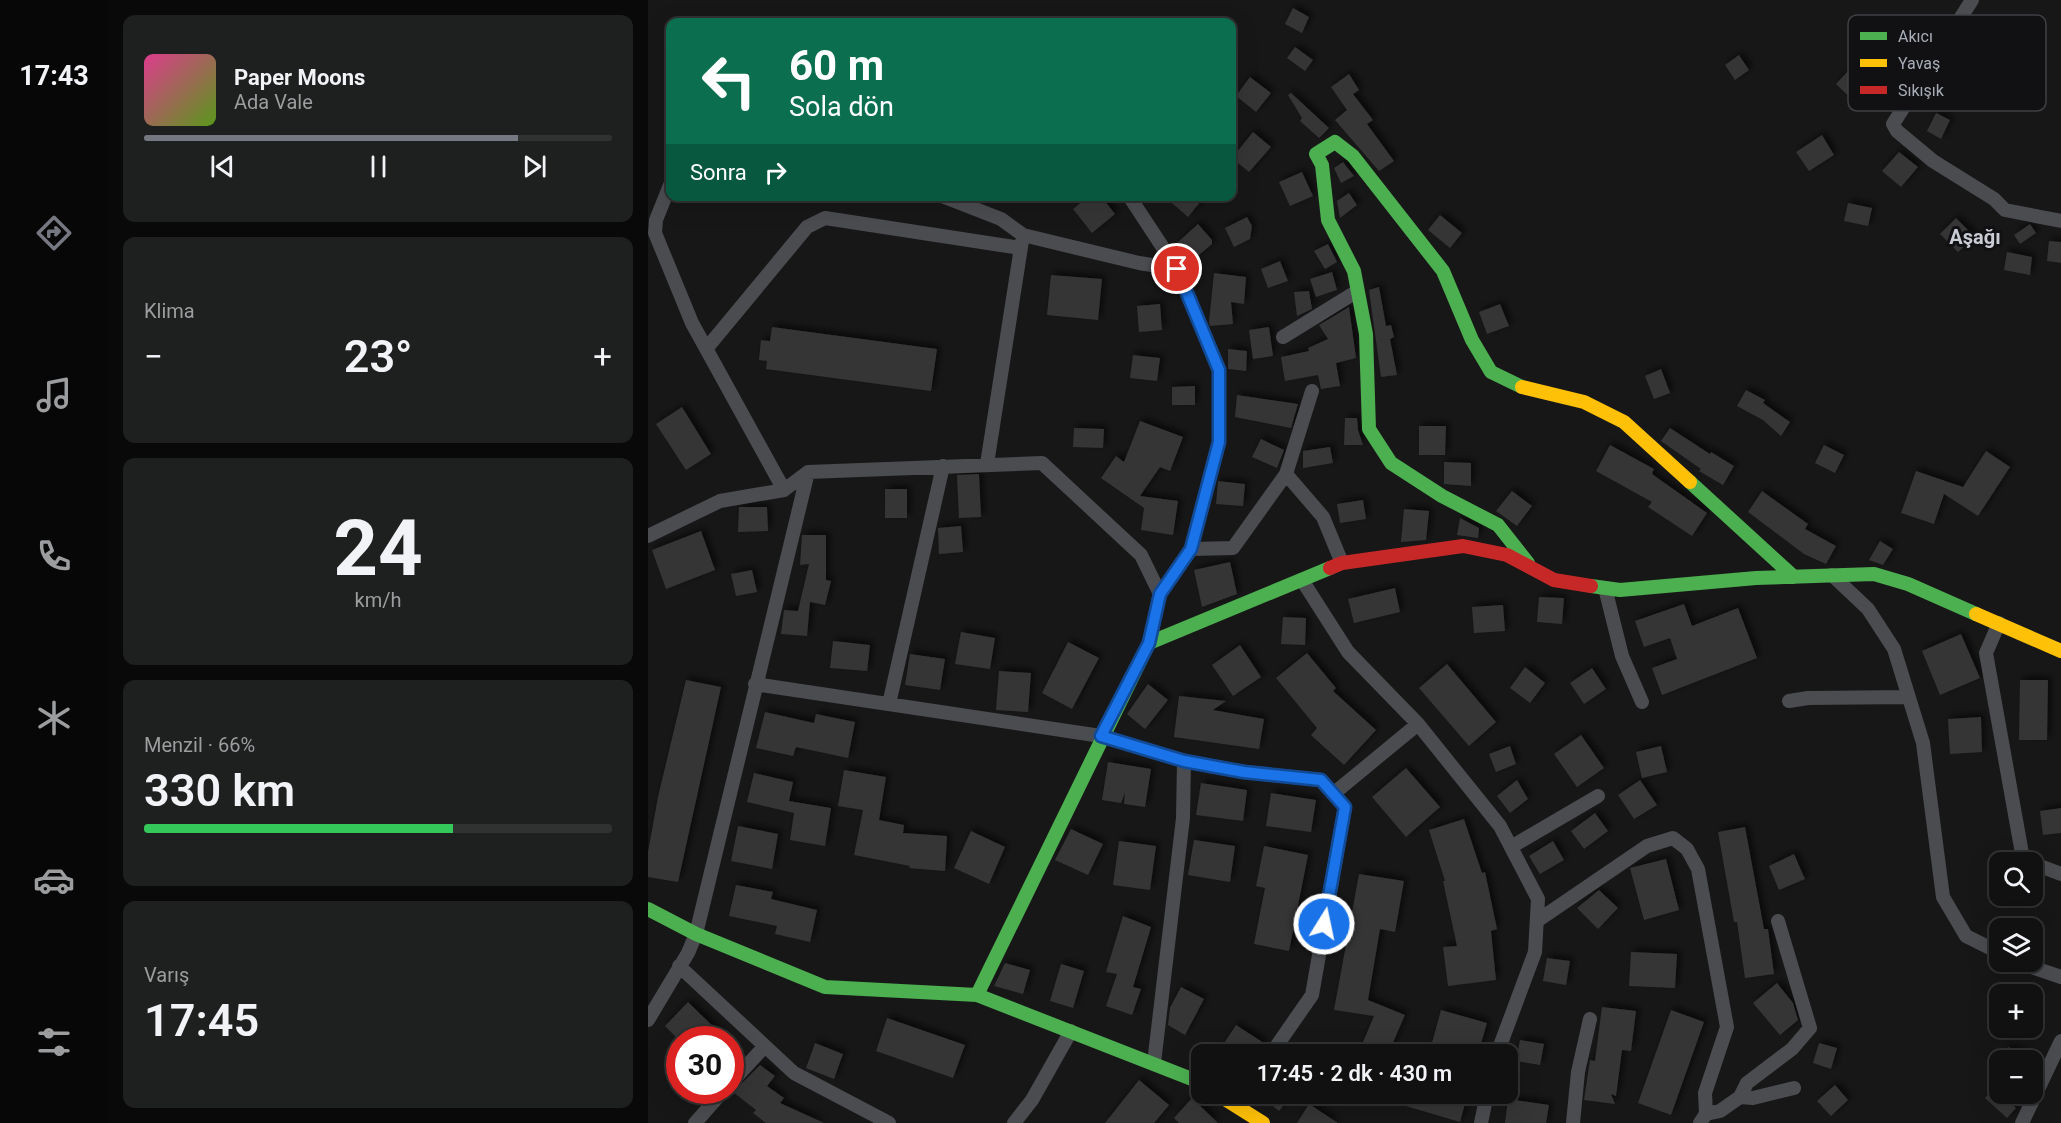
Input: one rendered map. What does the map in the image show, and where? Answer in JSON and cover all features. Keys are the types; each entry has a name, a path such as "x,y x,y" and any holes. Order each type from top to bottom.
{"street":[{"path":"1962,15 1972,0"},
{"path":"1901,111 1893,124 1897,131 1933,161 1994,199 2005,210 2061,221"},
{"path":"1533,569 1498,525 1442,496 1391,463 1369,429 1366,334 1356,292 1354,272 1328,220 1322,165 1316,154 1335,142 1353,156 1443,272 1472,340 1491,372 1523,387 1584,402 1624,422 1794,577"},
{"path":"666,195 656,220 655,233 692,323 784,490"},
{"path":"955,201 1001,219 1022,241"},
{"path":"977,995 1101,736 1149,643 1160,594 1191,549 1219,442 1219,370 1177,269 1132,201"},
{"path":"706,349 807,227 825,218 1022,241 1177,269"},
{"path":"987,464 1022,241"},
{"path":"1283,337 1356,292"},
{"path":"1191,549 1233,548 1286,474 1312,391"},
{"path":"648,536 720,501 784,490 808,472 1042,463 1074,490 1141,555 1160,594"},
{"path":"889,704 943,466"},
{"path":"648,1020 696,934 808,472"},
{"path":"1286,474 1323,517 1342,563"},
{"path":"1149,643 1342,563 1463,546 1507,555 1554,580 1620,590 1874,573 1908,584 2061,651"},
{"path":"1832,575 1868,609 1894,649 1923,743 1943,897 1966,936 1989,948"},
{"path":"1302,580 1348,652 1418,724 1500,826 1538,899 1535,952 1501,1044"},
{"path":"1605,588 1622,656 1642,702"},
{"path":"2000,623 1986,653 2022,852"},
{"path":"755,684 1101,736 1184,761 1244,772 1321,780 1345,807 1312,995 1278,1044"},
{"path":"1789,701 1808,698 1909,697"},
{"path":"1333,794 1418,724"},
{"path":"1154,1063 1183,818 1184,761"},
{"path":"1511,847 1598,796"},
{"path":"1537,921 1647,846 1673,838 1687,849 1698,869 1727,1027 1705,1093 1703,1119 1720,1112 1740,1097 1747,1083 1792,1049 1810,1028 1778,921"},
{"path":"2043,867 2061,874"},
{"path":"648,909 696,934 825,987 977,995 1191,1078"},
{"path":"679,966 794,1073 890,1123"},
{"path":"2043,971 2061,977"},
{"path":"1573,1123 1578,1072 1590,1019"},
{"path":"1014,1123 1032,1100 1071,1031"},
{"path":"2022,1123 2061,1041"},
{"path":"744,1069 764,1047"},
{"path":"1740,1097 1753,1098 1794,1088"},
{"path":"695,1123 712,1104"},
{"path":"1245,1104 1263,1123"},
{"path":"1481,1123 1485,1104"}],"building":[{"path":"1293,8 1309,17 1302,33 1285,24"},
{"path":"1295,47 1313,60 1305,71 1287,58"},
{"path":"1739,55 1749,70 1735,80 1725,65"},
{"path":"1848,71 1848,96 1836,84"},
{"path":"1349,74 1359,90 1353,94 1373,120 1367,124 1394,161 1379,171 1335,120 1347,110 1331,87"},
{"path":"1250,77 1271,93 1256,112 1236,96"},
{"path":"1291,93 1329,128 1319,138 1300,121 1302,118 1288,95"},
{"path":"1936,113 1950,120 1941,139 1927,131"},
{"path":"1253,132 1271,147 1249,172 1236,161 1236,153"},
{"path":"1822,135 1834,155 1809,171 1796,152"},
{"path":"1899,152 1918,167 1901,187 1882,171"},
{"path":"1343,162 1354,176 1341,183 1334,168"},
{"path":"1302,172 1313,196 1290,206 1279,182"},
{"path":"1349,193 1357,205 1340,218 1337,201"},
{"path":"1083,201 1105,201 1115,214 1092,233 1073,209"},
{"path":"1170,201 1201,201 1188,217"},
{"path":"1848,203 1872,208 1868,226 1844,221"},
{"path":"1440,215 1462,233 1450,248 1428,230"},
{"path":"1247,217 1252,226 1250,239 1234,247 1225,228"},
{"path":"1956,218 1975,237 1958,252 1940,234"},
{"path":"1198,224 1212,240 1212,244 1192,261 1177,243"},
{"path":"2030,224 2036,233 2020,244 2014,235"},
{"path":"2049,241 2061,242 2061,263 2047,261"},
{"path":"1328,244 1337,262 1325,269 1314,251"},
{"path":"2007,252 2032,257 2030,275 2004,270"},
{"path":"1280,261 1288,281 1268,288 1261,269"},
{"path":"1332,272 1337,290 1316,297 1310,279"},
{"path":"1214,273 1246,277 1244,304 1231,302 1233,324 1210,326"},
{"path":"1051,275 1102,279 1098,320 1047,315"},
{"path":"1379,287 1386,326 1391,325 1394,337 1390,339 1397,375 1381,377 1369,290"},
{"path":"1309,291 1312,309 1297,316 1294,292"},
{"path":"1160,304 1162,330 1139,332 1137,306"},
{"path":"1500,304 1509,326 1487,334 1479,312"},
{"path":"1349,307 1356,358 1336,363 1340,386 1321,389 1318,375 1285,381 1281,357 1309,351 1308,348 1328,339 1319,325"},
{"path":"772,327 937,349 931,391 766,369 767,361 759,360 761,340 770,341"},
{"path":"1269,327 1273,356 1253,359 1249,330"},
{"path":"1228,349 1247,351 1246,371 1228,369"},
{"path":"1133,355 1160,358 1157,381 1130,378"},
{"path":"1661,369 1670,393 1654,399 1645,376"},
{"path":"1195,386 1195,405 1172,405 1172,387"},
{"path":"1746,390 1765,400 1763,403 1790,422 1781,436 1763,420 1737,406"},
{"path":"1237,395 1298,404 1291,428 1235,417"},
{"path":"682,407 711,454 686,470 656,424"},
{"path":"1345,418 1357,418 1363,445 1344,445"},
{"path":"1140,421 1183,437 1170,471 1160,467 1140,496 1178,501 1173,535 1141,530 1144,508 1101,478 1116,456 1124,462"},
{"path":"1419,426 1446,426 1445,455 1419,455"},
{"path":"1074,428 1104,429 1103,448 1073,447"},
{"path":"1670,428 1710,454 1711,452 1734,466 1723,485 1699,471 1701,469 1661,441"},
{"path":"1261,439 1284,450 1277,468 1252,457"},
{"path":"1610,445 1654,469 1652,474 1707,513 1692,536 1648,507 1652,502 1596,471"},
{"path":"1824,445 1844,455 1835,473 1815,463"},
{"path":"1330,447 1333,463 1303,468 1303,451"},
{"path":"1986,451 2010,467 1978,516 1944,494 1934,524 1901,513 1916,471 1963,487"},
{"path":"1444,462 1471,463 1471,486 1444,484"},
{"path":"979,474 981,517 959,518 957,475"},
{"path":"1218,481 1245,484 1243,506 1216,504"},
{"path":"885,489 907,489 907,518 885,518"},
{"path":"1512,491 1532,506 1517,526 1496,511"},
{"path":"1762,491 1808,524 1805,529 1836,546 1826,564 1804,554 1748,512"},
{"path":"1363,500 1366,519 1340,523 1337,504"},
{"path":"739,507 767,507 768,531 738,532"},
{"path":"1404,509 1429,511 1426,540 1401,542"},
{"path":"1460,518 1479,528 1478,538 1457,535"},
{"path":"961,526 963,552 939,554 938,528"},
{"path":"701,531 715,570 666,589 652,550"},
{"path":"802,535 826,535 826,580 831,581 825,605 810,602 807,636 781,634 784,610 798,611 809,564 800,565"},
{"path":"1880,541 1893,549 1883,565 1869,560"},
{"path":"1230,562 1237,594 1202,607 1194,570"},
{"path":"752,570 757,592 736,596 731,574"},
{"path":"1395,588 1400,612 1354,623 1348,599"},
{"path":"1539,597 1564,598 1562,624 1537,622"},
{"path":"1684,604 1692,626 1738,608 1757,658 1662,695 1652,668 1677,659 1670,638 1644,647 1635,621"},
{"path":"1503,605 1505,631 1474,633 1472,607"},
{"path":"1283,617 1306,618 1305,645 1281,644"},
{"path":"961,632 995,638 990,669 955,664"},
{"path":"1961,634 1980,678 1940,695 1922,651"},
{"path":"833,641 870,645 867,671 830,668"},
{"path":"1068,642 1099,658 1072,709 1042,693"},
{"path":"1240,645 1261,677 1233,696 1212,665"},
{"path":"1307,653 1336,688 1333,691 1376,730 1344,765 1311,735 1317,728 1276,678"},
{"path":"910,654 945,659 940,690 905,685"},
{"path":"1447,664 1496,722 1469,746 1419,688"},
{"path":"1525,667 1545,683 1530,703 1510,688"},
{"path":"1592,668 1606,689 1584,704 1570,683"},
{"path":"999,671 1031,673 1028,712 996,710"},
{"path":"686,680 721,687 678,882 648,877 648,852 658,797"},
{"path":"2020,680 2048,680 2047,740 2019,740"},
{"path":"1148,684 1168,700 1145,729 1127,714"},
{"path":"1179,696 1226,701 1213,710 1264,719 1259,749 1174,737"},
{"path":"765,712 814,723 816,714 855,722 848,758 796,747 793,756 756,748"},
{"path":"1981,717 1982,752 1950,754 1948,719"},
{"path":"1581,735 1604,768 1577,787 1554,754"},
{"path":"1510,746 1516,764 1496,772 1489,754"},
{"path":"1661,746 1667,772 1642,778 1636,752"},
{"path":"1108,762 1151,769 1145,807 1124,804 1125,793 1121,803 1102,800"},
{"path":"1406,768 1440,807 1406,837 1372,797"},
{"path":"844,770 886,777 879,820 904,825 903,833 947,836 945,871 909,868 910,866 854,855 863,810 838,806"},
{"path":"754,773 793,782 789,801 831,808 825,846 790,840 794,813 747,802"},
{"path":"1517,780 1528,799 1510,813 1497,796"},
{"path":"1640,780 1657,805 1634,819 1618,795"},
{"path":"1201,783 1247,790 1243,821 1196,815"},
{"path":"1271,793 1316,800 1311,832 1266,826"},
{"path":"2061,808 2061,833 2043,835 2040,811"},
{"path":"1595,813 1608,831 1584,849 1571,831"},
{"path":"1464,819 1482,873 1485,872 1497,929 1491,931 1496,980 1448,986 1443,947 1457,946 1443,881 1445,881 1429,830"},
{"path":"738,826 778,834 772,869 731,861"},
{"path":"1745,827 1764,929 1768,929 1774,974 1745,978 1737,922 1734,922 1718,832"},
{"path":"1071,829 1103,844 1088,875 1055,860"},
{"path":"971,831 1005,847 989,884 954,868"},
{"path":"1194,840 1235,846 1230,882 1188,875"},
{"path":"1119,841 1156,846 1150,890 1113,885"},
{"path":"1553,841 1564,860 1540,874 1529,856"},
{"path":"1264,846 1308,855 1289,951 1254,944 1265,888 1256,886"},
{"path":"1794,854 1805,879 1779,890 1769,866"},
{"path":"1666,859 1679,910 1644,920 1630,868"},
{"path":"1359,874 1404,881 1395,932 1380,929 1368,1000 1405,1015 1392,1044 1362,1044 1374,1016 1334,1010"},
{"path":"736,885 773,892 771,899 817,910 810,942 775,934 777,926 729,916"},
{"path":"1599,890 1618,908 1598,929 1577,908"},
{"path":"1123,916 1151,927 1133,987 1141,989 1132,1015 1106,1006 1117,974 1106,972"},
{"path":"1631,952 1677,954 1675,988 1629,986"},
{"path":"1547,958 1570,961 1566,985 1543,981"},
{"path":"1005,963 1030,970 1023,994 994,986"},
{"path":"1061,964 1084,971 1073,1008 1050,1001"},
{"path":"1777,983 1793,1003 1798,1020 1780,1035 1753,1003"},
{"path":"1181,987 1204,999 1185,1035 1168,1025 1170,1008"},
{"path":"688,1002 713,1026 666,1027"},
{"path":"1602,1007 1636,1011 1631,1051 1622,1050 1616,1096 1611,1094 1615,1104 1584,1100 1590,1060 1595,1061"},
{"path":"1441,1010 1487,1023 1481,1044 1432,1044"},
{"path":"1671,1010 1704,1022 1671,1115 1638,1103"},
{"path":"887,1018 965,1045 953,1078 876,1051"},
{"path":"1236,1025 1264,1043 1263,1044 1224,1044"},
{"path":"1520,1040 1544,1044 1540,1065 1518,1061"},
{"path":"815,1043 843,1054 834,1079 806,1068"},
{"path":"1819,1043 1837,1048 1831,1069 1813,1063"},
{"path":"760,1065 775,1076 767,1086 784,1098 780,1103 824,1123 766,1123 753,1113 756,1110 744,1101 744,1081"},
{"path":"1139,1080 1169,1105 1154,1123 1105,1123"},
{"path":"1835,1085 1848,1100 1831,1116 1817,1101"},
{"path":"1191,1099 1191,1104 1198,1104 1218,1123 1179,1123 1174,1118"},
{"path":"1518,1100 1549,1105 1546,1123 1505,1123 1507,1104 1518,1104"},
{"path":"1270,1104 1285,1104 1279,1111"},
{"path":"1309,1104 1338,1123 1297,1123"},
{"path":"1399,1104 1465,1104 1460,1122"},
{"path":"1992,1104 2011,1104 2016,1108 2007,1118"}],"traffic: fast":[{"path":"1522,387 1491,372 1472,340 1443,271 1353,156 1335,142 1316,154 1322,165 1328,220 1354,271 1366,334 1369,429 1391,463 1442,496 1498,525 1528,563"},
{"path":"1690,482 1794,577"},
{"path":"977,995 1149,643 1330,568"},
{"path":"1591,586 1620,590 1756,578 1874,574 1908,584 1976,614"},
{"path":"648,909 696,934 825,987 977,995 1191,1079"}],"traffic: slow":[{"path":"1522,387 1584,402 1624,422 1690,482"},
{"path":"1976,614 2061,651"},
{"path":"1233,1104 1263,1123"}],"traffic: jam":[{"path":"1330,568 1342,563 1463,546 1507,555 1554,580 1591,586"}],"district":[{"name":"Aşağı","path":"1975,237"}],"route":[{"path":"1177,269 1219,370 1219,442 1191,549 1160,594 1149,643 1101,736 1184,761 1244,772 1321,780 1345,807 1324,924"}]}
